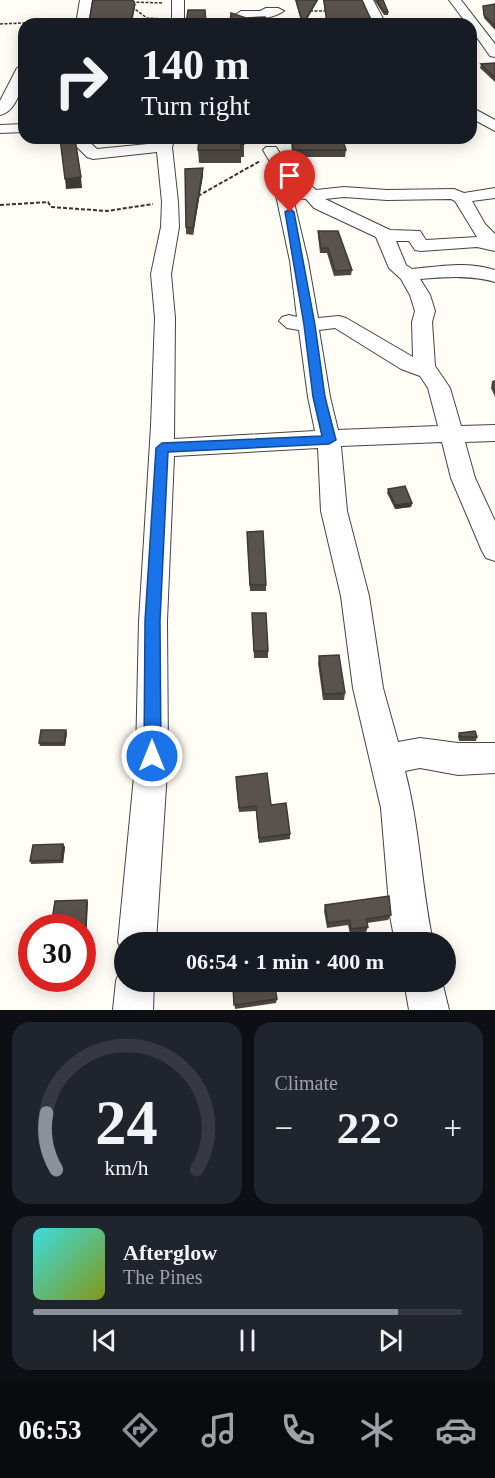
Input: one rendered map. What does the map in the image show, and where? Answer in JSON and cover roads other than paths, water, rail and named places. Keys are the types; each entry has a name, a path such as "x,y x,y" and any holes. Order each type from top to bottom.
{"street":[{"path":"83,18 86,0"},
{"path":"367,0 377,18"},
{"path":"455,0 466,18"},
{"path":"241,15 265,15 266,11 277,5"},
{"path":"477,30 495,29"},
{"path":"477,33 495,53"},
{"path":"0,111 12,95 18,82"},
{"path":"477,106 487,106"},
{"path":"477,115 495,127"},
{"path":"0,129 18,128"},
{"path":"82,144 93,154 154,144"},
{"path":"138,932 152,756 153,621 162,448 165,318 161,274 170,227 166,144"},
{"path":"271,150 282,169 320,204 385,236 414,235 421,246 477,242 495,245"},
{"path":"412,932 398,808 368,688 356,597 334,511 329,440 301,317 292,221 284,195 286,192 312,195 344,192 387,195 454,194 462,198 478,227 495,245"},
{"path":"462,198 495,193"},
{"path":"385,236 398,268 408,275 420,295 425,311 421,338 424,369"},
{"path":"408,275 458,270 480,271 495,276"},
{"path":"285,289 301,317"},
{"path":"301,317 339,322 409,364 428,371 439,387 463,478 495,551"},
{"path":"162,448 379,436 495,433"},
{"path":"386,760 420,753 458,759 495,758"},
{"path":"133,1010 134,992"},
{"path":"425,992 429,1010"}]}
